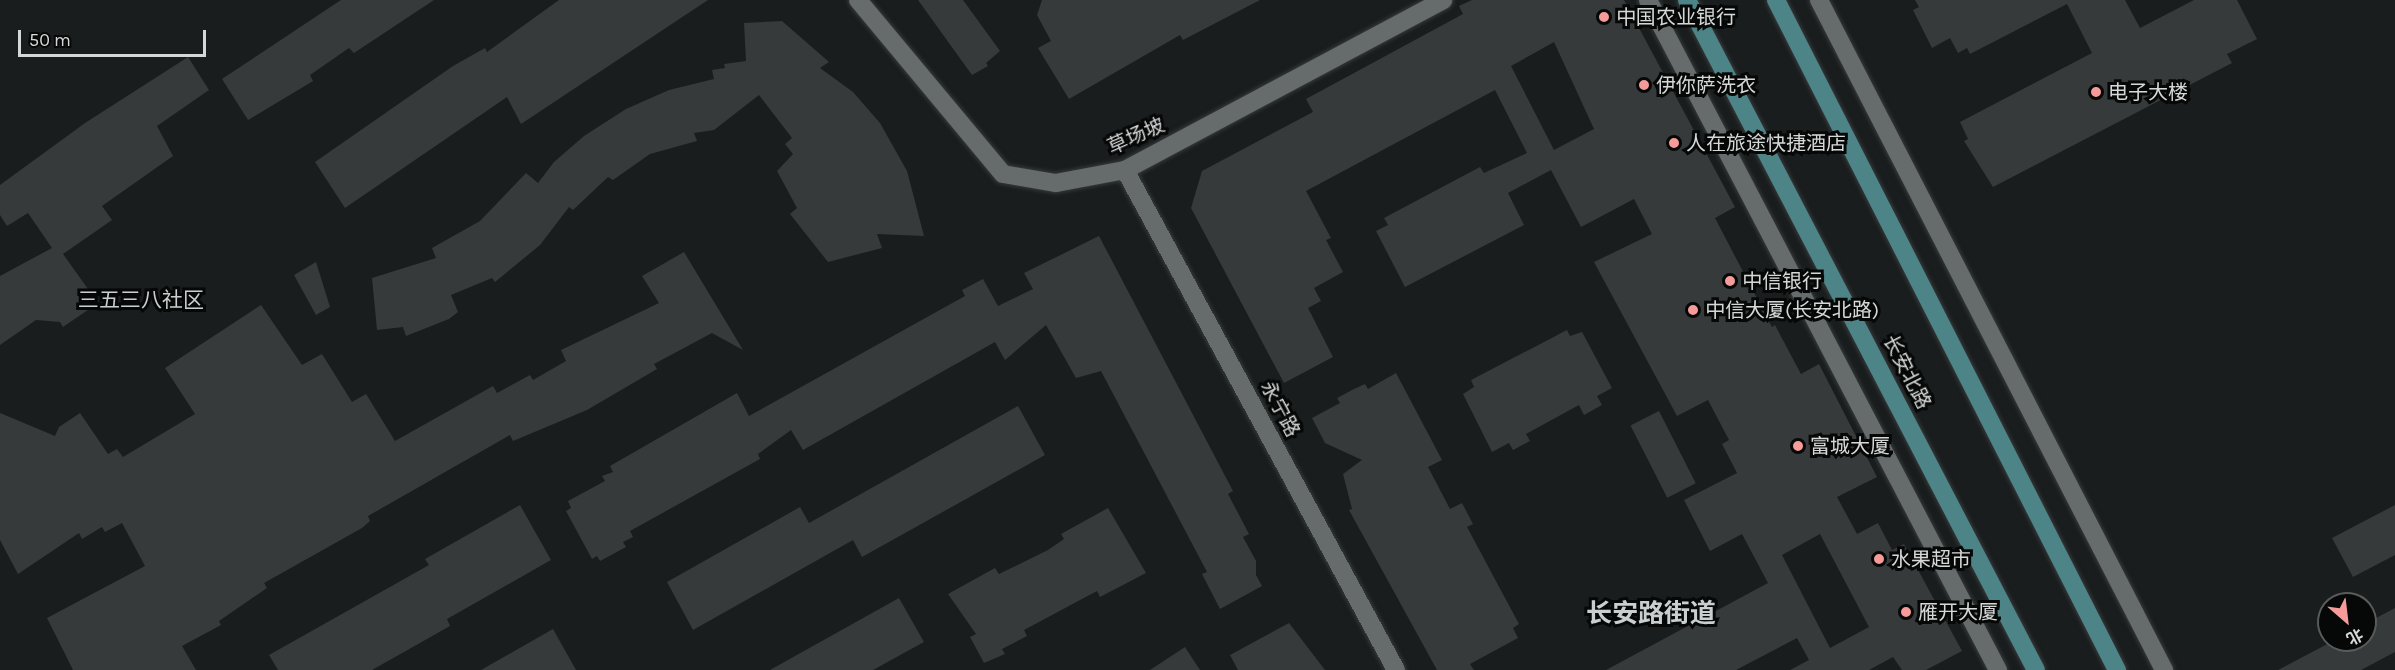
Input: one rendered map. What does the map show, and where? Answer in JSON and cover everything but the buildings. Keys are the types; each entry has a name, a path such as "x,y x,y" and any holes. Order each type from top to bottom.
{"main road":[{"name":"长安北路","path":"1687,0 2036,670"},
{"path":"1776,0 2117,670"}],"street":[{"name":"草场坡","path":"858,0 1003,174 1056,183 1125,170 1443,0"},
{"path":"1648,0 1998,670"},
{"path":"1819,0 2164,670"},
{"name":"永宁路","path":"1125,170 1395,670"}],"place":[{"name":"中国农业银行","path":"1604,17"},
{"name":"伊你萨洗衣","path":"1644,85"},
{"name":"电子大楼","path":"2096,92"},
{"name":"人在旅途快捷酒店","path":"1674,143"},
{"name":"中信银行","path":"1730,281"},
{"name":"中信大厦(长安北路)","path":"1693,310"},
{"name":"富城大厦","path":"1798,446"},
{"name":"水果超市","path":"1879,559"},
{"name":"雁开大厦","path":"1906,612"}],"district":[{"name":"三五三八社区","path":"141,300"},
{"name":"长安路街道","path":"1651,614"}]}
